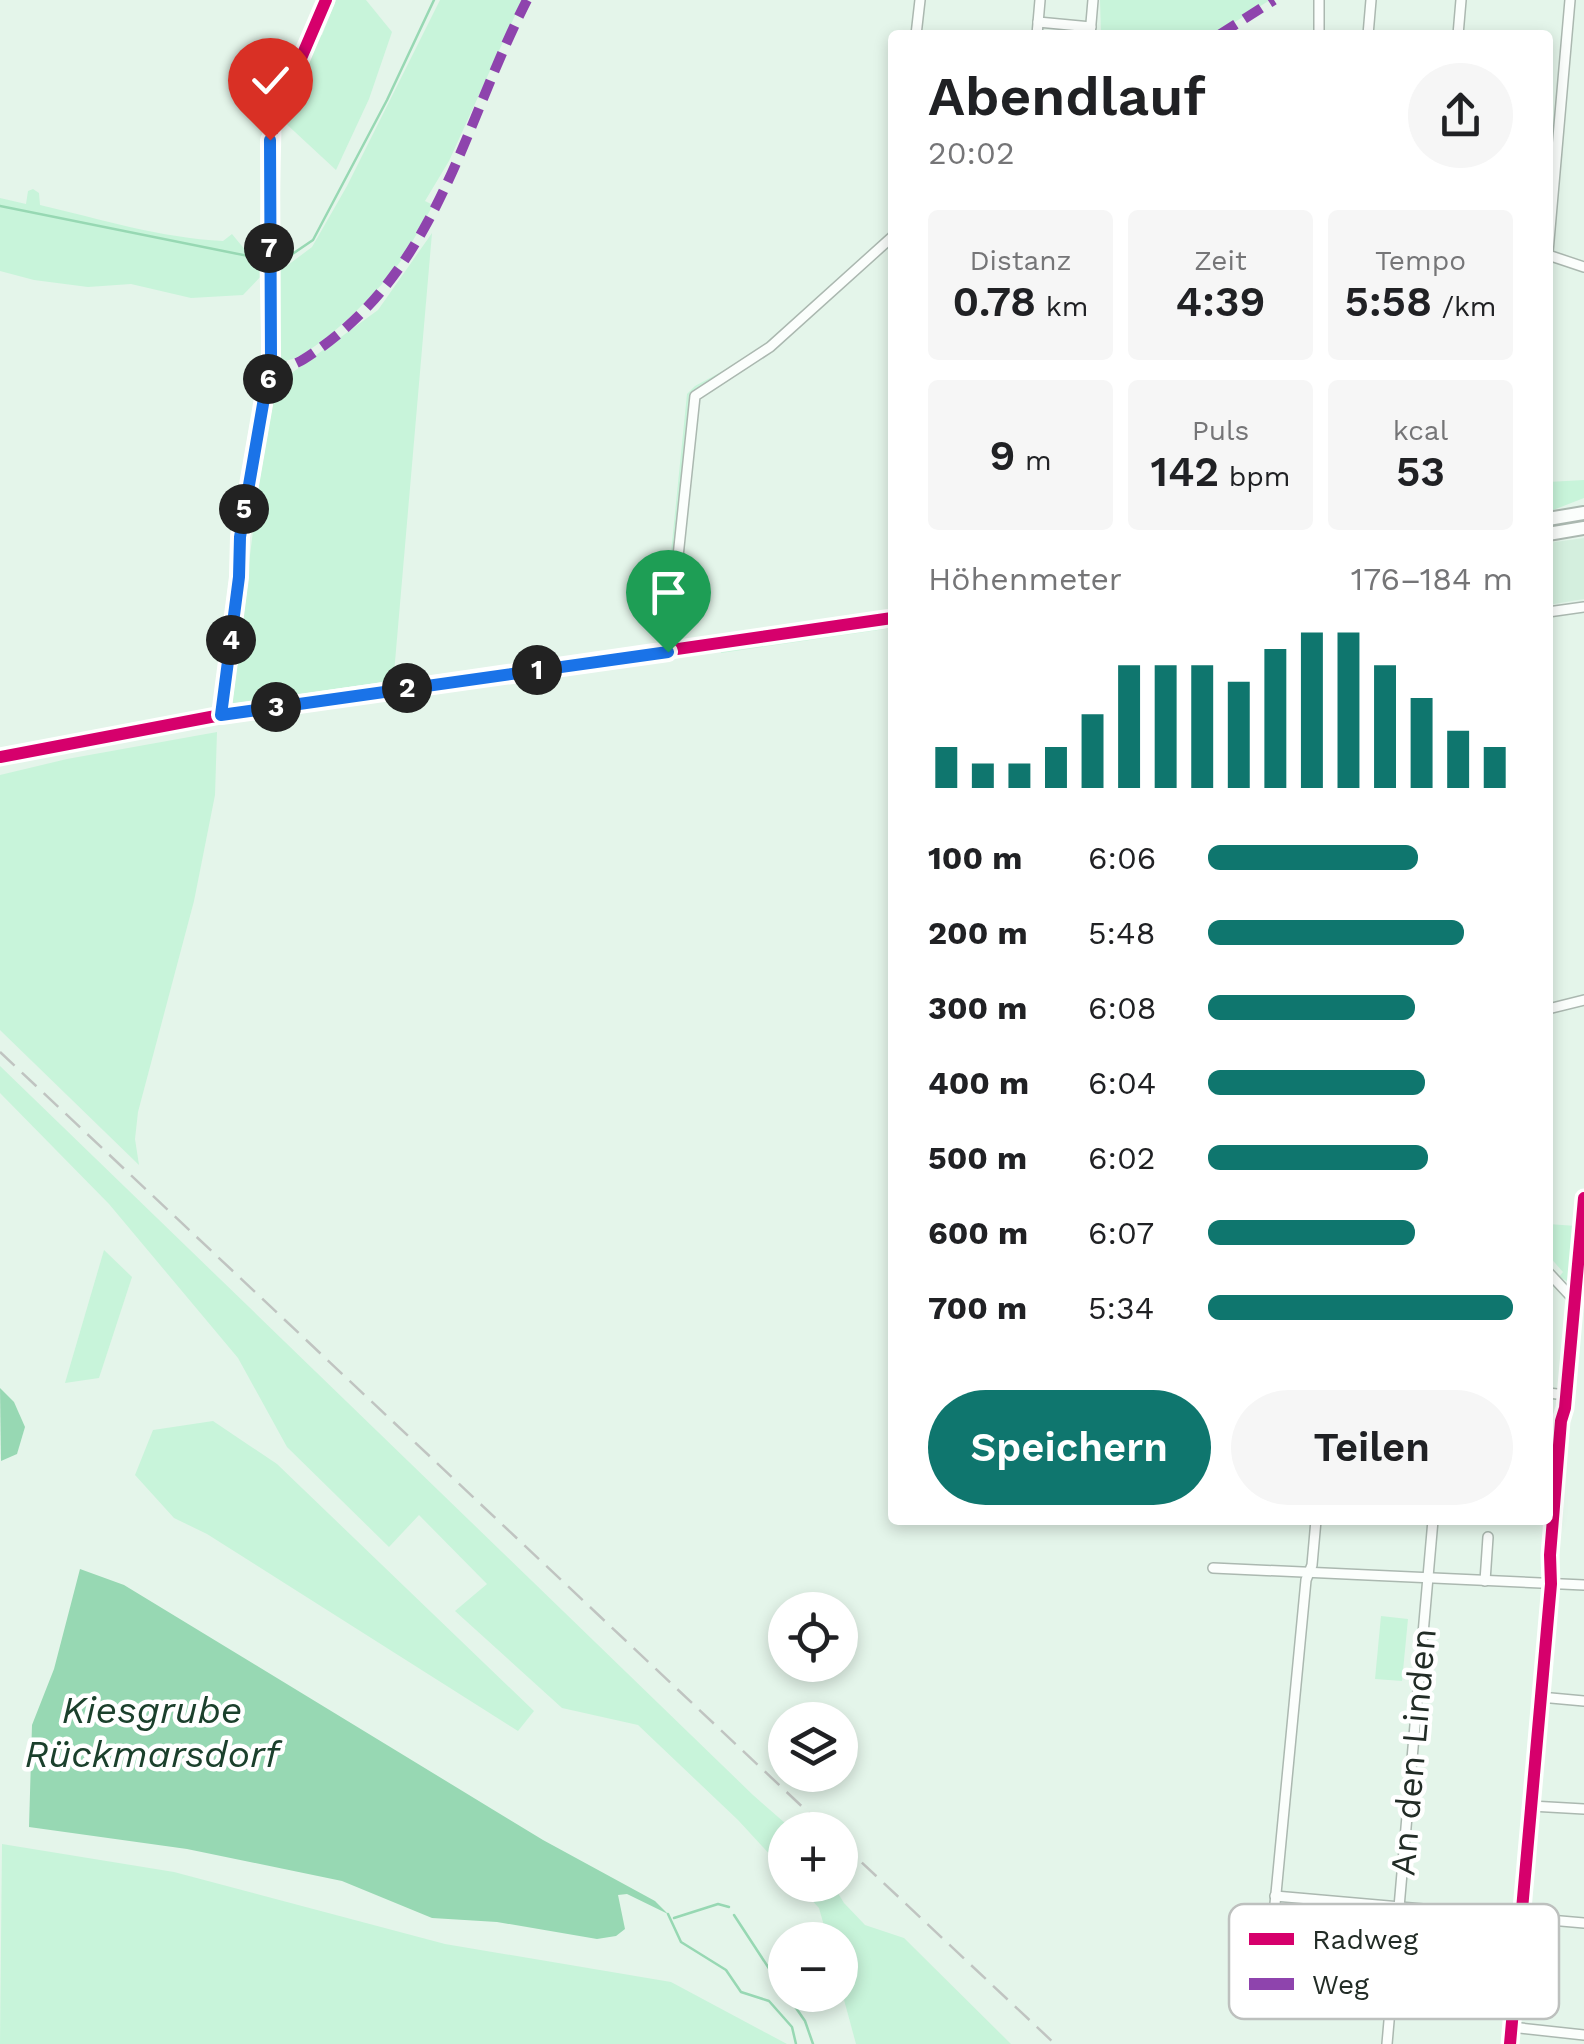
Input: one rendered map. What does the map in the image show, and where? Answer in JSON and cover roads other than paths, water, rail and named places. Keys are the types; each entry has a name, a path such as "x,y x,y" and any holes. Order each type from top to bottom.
{"street":[{"path":"221,715 239,577 240,537 269,375 272,126 326,0"},
{"path":"917,30 920,0"},
{"path":"1037,30 1040,0"},
{"path":"1091,30 1094,0"},
{"path":"1319,0 1319,30"},
{"path":"1368,30 1371,0"},
{"path":"1458,30 1460,0"},
{"path":"1553,196 1570,0"},
{"path":"1038,22 1085,30"},
{"path":"668,652 692,400 700,390 770,348 888,241"},
{"path":"1553,256 1584,267"},
{"path":"1553,518 1584,513"},
{"path":"1553,533 1584,528"},
{"path":"1553,611 1584,606"},
{"path":"0,758 221,715 888,619"},
{"path":"1553,1008 1584,1000"},
{"path":"1553,1480 1566,1395 1584,1198"},
{"path":"1553,1277 1574,1300"},
{"path":"1553,1394 1566,1395"},
{"path":"1274,1904 1315,1525"},
{"name":"An den Linden","path":"1399,1904 1433,1525"},
{"path":"1521,1904 1551,1584 1551,1525"},
{"path":"1485,1581 1488,1538"},
{"path":"1212,1568 1584,1585"},
{"path":"1540,1698 1584,1702"},
{"path":"1531,1806 1584,1809"},
{"path":"1275,1896 1374,1904"},
{"path":"1559,1921 1584,1924"},
{"name":"An den Linden","path":"1386,2044 1388,2019"},
{"path":"1510,2044 1512,2019"},
{"path":"1511,2027 1584,2034"}],"water":[{"path":"0,1388 14,1402 25,1427 17,1454 1,1461"},
{"name":"Kiesgrube Rückmarsdorf","path":"80,1569 124,1585 543,1840 655,1901 668,1914 627,1894 618,1895 625,1929 616,1936 597,1939 497,1922 432,1918 342,1881 187,1849 29,1827 32,1725 54,1669"}],"waterway":[{"path":"0,206 263,259 285,259 313,240 387,100 434,0"},
{"path":"674,1918 718,1904 729,1907"},
{"path":"668,1914 681,1942 726,1970 741,1992 769,2001 792,2027 796,2044"},
{"path":"734,1915 768,1967"},
{"path":"799,2012 813,2044"}],"railway":[{"path":"0,1052 808,1812"},
{"path":"858,1859 1055,2044"}]}
